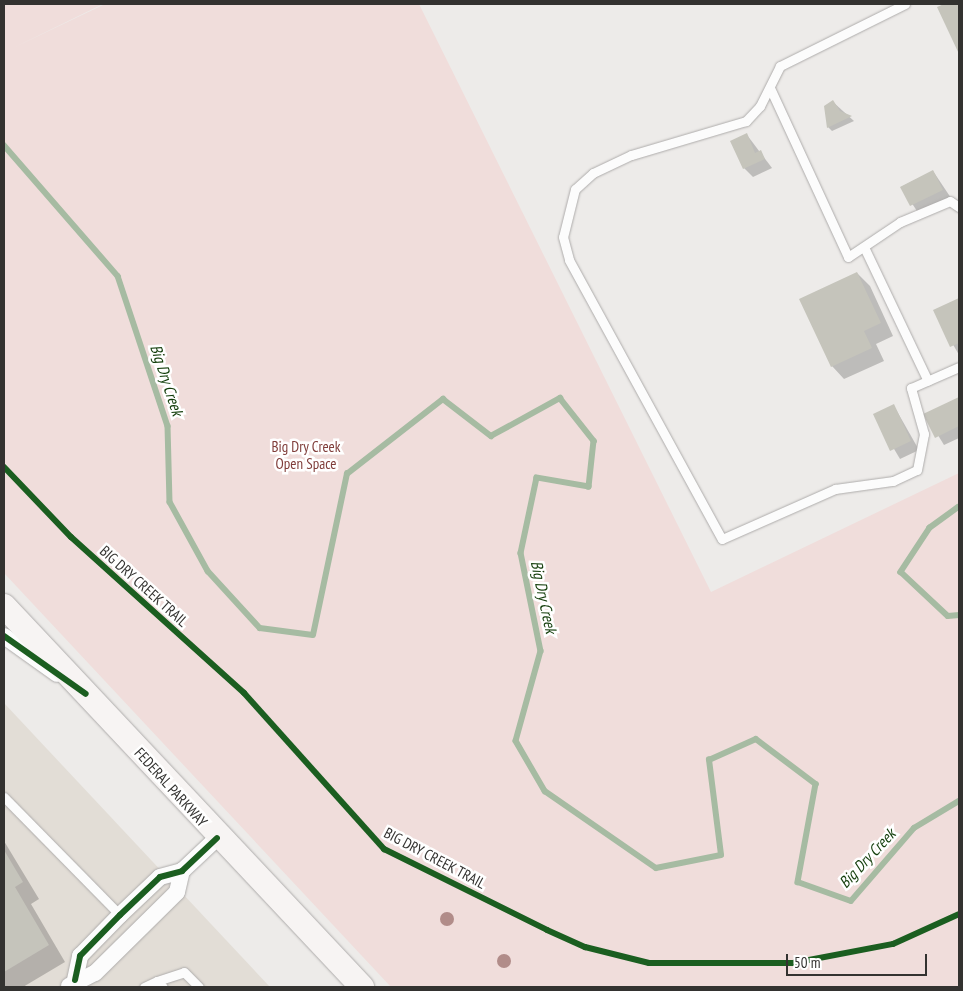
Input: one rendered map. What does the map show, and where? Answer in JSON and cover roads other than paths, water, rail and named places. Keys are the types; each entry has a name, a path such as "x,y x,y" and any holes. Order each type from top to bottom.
{"main road":[{"name":"FEDERAL PARKWAY","path":"4,606 217,838 362,987"}],"street":[{"path":"4,636 86,694"},
{"path":"71,984 80,956 120,915 160,877 182,871 217,838"},
{"path":"71,984 96,973 177,892 182,871"}],"lane":[{"path":"905,4 780,66 770,88 746,121 631,155 593,173 575,189 565,218 563,237 569,260 717,538 835,488 893,481 917,470 924,434 912,388 959,366"},
{"path":"770,88 848,257 900,222 950,201 959,207"},
{"path":"864,247 928,380"},
{"path":"4,796 120,915"},
{"path":"144,987 160,984 184,972 198,987"}],"waterway":[{"name":"Big Dry Creek","path":"4,145 118,276 168,426 170,502 208,571 260,628 313,635 347,474 443,399 491,436 560,398 594,441 589,487 537,478 521,553 541,651 516,741 545,791 656,868 721,855 709,760 756,739 816,784 798,882 851,901 914,828 959,801"},
{"name":"Big Dry Creek","path":"959,507 930,528 901,572 948,616 959,615"}],"park label":[{"name":"Big Dry Creek Open Space","path":"306,454"}]}
